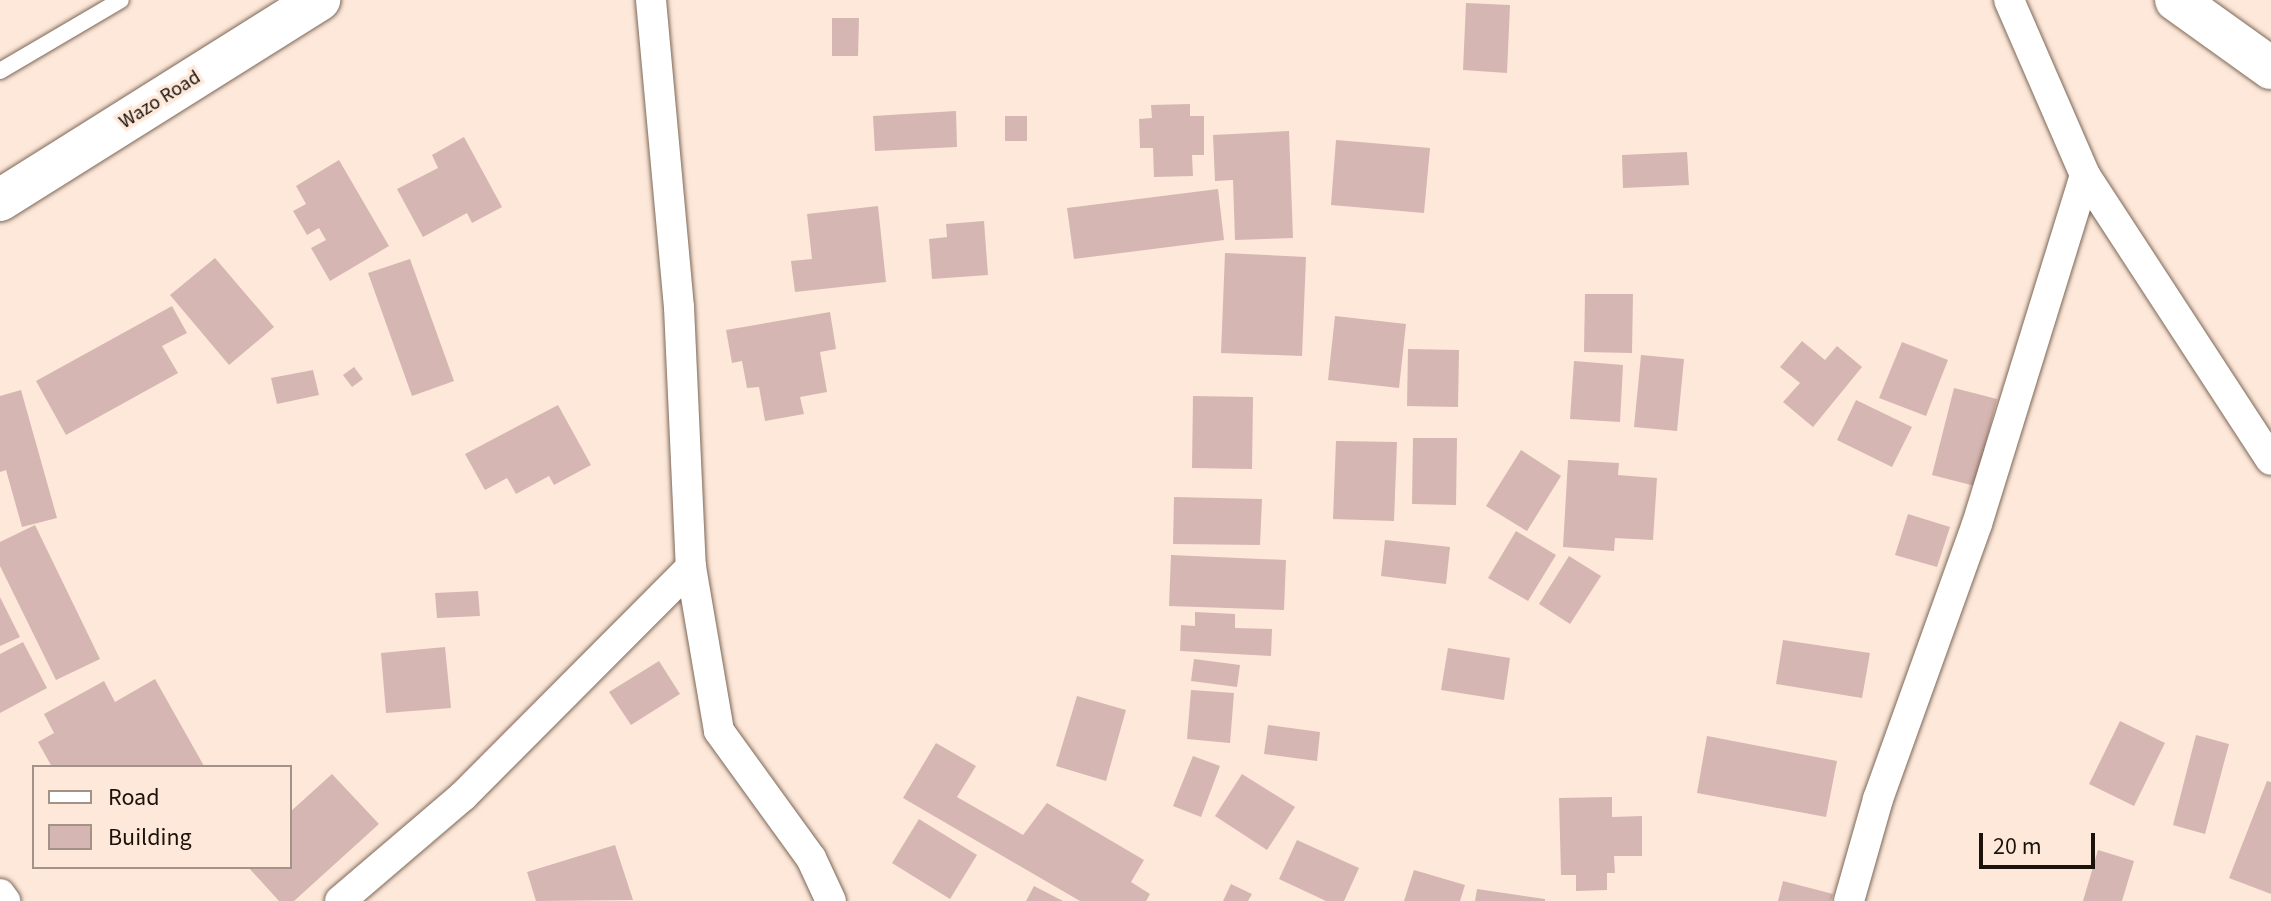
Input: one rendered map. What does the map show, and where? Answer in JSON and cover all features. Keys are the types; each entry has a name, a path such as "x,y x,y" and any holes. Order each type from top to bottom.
{"main road":[{"name":"Wazo Road","path":"0,200 319,0"},
{"path":"2176,0 2271,68"}],"street":[{"path":"651,0 679,307 691,567 719,731 811,858 831,901"},
{"path":"2009,0 2085,175 2271,460"},
{"path":"1849,901 1878,799 1977,524 2085,175"},
{"path":"340,901 463,796 691,567"},
{"path":"0,894 5,901"}],"lane":[{"path":"0,71 121,0"}],"building":[{"path":"1466,3 1510,5 1507,73 1463,70"},
{"path":"832,18 859,18 858,56 832,56"},
{"path":"1190,104 1190,116 1204,116 1204,155 1192,155 1193,176 1154,177 1153,148 1140,148 1139,119 1152,118 1151,105"},
{"path":"956,111 957,147 875,151 873,116"},
{"path":"1005,116 1027,116 1027,141 1005,141"},
{"path":"1289,131 1293,238 1235,240 1233,180 1215,181 1213,135"},
{"path":"464,137 502,207 472,223 467,213 423,237 397,189 438,168 432,155"},
{"path":"1336,140 1430,148 1424,213 1331,205"},
{"path":"1687,152 1689,185 1623,188 1622,155"},
{"path":"339,160 389,246 330,281 311,248 326,240 319,228 307,235 293,211 306,204 296,186"},
{"path":"1218,189 1224,240 1074,259 1067,208"},
{"path":"878,206 886,282 795,292 791,261 812,259 807,214"},
{"path":"984,221 988,275 932,279 929,239 947,237 946,224"},
{"path":"1225,253 1306,257 1302,356 1221,353"},
{"path":"215,258 274,327 229,365 170,295"},
{"path":"410,259 454,381 412,396 368,273"},
{"path":"1585,294 1633,294 1632,353 1584,352"},
{"path":"172,306 187,333 162,346 178,373 66,435 36,381"},
{"path":"830,312 836,349 820,352 827,392 800,397 804,414 765,421 759,387 747,388 742,361 732,363 726,330"},
{"path":"1335,316 1406,324 1399,388 1328,380"},
{"path":"1802,341 1825,360 1837,346 1862,367 1813,427 1783,402 1800,383 1780,367"},
{"path":"1902,342 1948,360 1926,416 1879,398"},
{"path":"1408,349 1459,350 1458,407 1407,406"},
{"path":"1641,355 1684,359 1677,431 1634,427"},
{"path":"1574,361 1623,365 1620,422 1570,419"},
{"path":"354,367 363,379 352,387 343,375"},
{"path":"313,370 319,395 277,404 271,378"},
{"path":"1954,388 1997,399 1975,486 1932,475"},
{"path":"21,390 57,518 22,527 6,470 0,472 0,396"},
{"path":"1193,396 1253,397 1252,469 1192,468"},
{"path":"1856,400 1912,427 1892,467 1837,440"},
{"path":"558,405 591,465 554,485 549,476 516,494 507,478 485,490 465,454"},
{"path":"1413,438 1457,438 1456,505 1412,504"},
{"path":"1336,441 1397,442 1394,521 1333,519"},
{"path":"1521,450 1561,476 1527,531 1486,506"},
{"path":"1568,460 1619,463 1618,475 1657,478 1653,540 1615,538 1614,551 1563,547"},
{"path":"1174,497 1262,499 1260,545 1173,544"},
{"path":"1908,514 1950,527 1937,567 1895,555"},
{"path":"35,525 100,659 56,680 0,566 0,542"},
{"path":"1516,531 1556,555 1528,601 1488,578"},
{"path":"1385,540 1450,547 1446,584 1381,576"},
{"path":"1171,555 1286,560 1284,610 1169,606"},
{"path":"1569,556 1601,576 1570,624 1539,604"},
{"path":"478,591 480,616 437,618 435,593"},
{"path":"0,597 20,637 0,646"},
{"path":"1195,612 1235,614 1235,628 1272,629 1271,656 1180,651 1181,625 1195,626"},
{"path":"1783,640 1870,653 1862,698 1776,684"},
{"path":"23,642 47,688 0,713 0,654"},
{"path":"445,647 451,708 386,713 381,653"},
{"path":"1448,648 1510,658 1504,700 1441,690"},
{"path":"1194,659 1240,665 1237,687 1191,681"},
{"path":"659,661 680,694 631,725 609,692"},
{"path":"155,679 203,765 51,765 38,742 54,733 44,714 104,681 115,702"},
{"path":"1191,690 1234,693 1230,743 1187,739"},
{"path":"1077,696 1126,710 1106,781 1056,766"},
{"path":"2120,721 2165,743 2134,806 2089,784"},
{"path":"1268,725 1320,732 1317,761 1264,754"},
{"path":"2196,735 2229,744 2205,834 2173,825"},
{"path":"1707,736 1837,761 1826,817 1697,793"},
{"path":"936,743 976,766 957,797 1023,835 1047,803 1144,860 1131,882 1150,894 1146,901 1080,901 903,798"},
{"path":"1193,756 1220,766 1201,817 1173,806"},
{"path":"332,774 379,824 294,901 279,901 250,869 292,869 292,810"},
{"path":"1242,774 1295,807 1267,850 1215,816"},
{"path":"2267,781 2271,782 2271,894 2229,878"},
{"path":"1612,797 1612,817 1642,816 1642,856 1614,856 1615,873 1607,873 1607,890 1576,891 1576,875 1561,875 1559,798"},
{"path":"919,819 977,855 950,899 892,863"},
{"path":"1297,840 1359,868 1344,901 1326,901 1279,879"},
{"path":"615,845 633,900 536,901 527,872"},
{"path":"2098,850 2134,861 2122,901 2083,901"},
{"path":"1414,870 1465,885 1460,901 1404,901"},
{"path":"1783,881 1833,894 1831,901 1778,901"},
{"path":"1231,884 1252,894 1248,901 1223,901"},
{"path":"1034,886 1063,901 1026,901"},
{"path":"1477,889 1545,899 1545,901 1475,901"}]}
